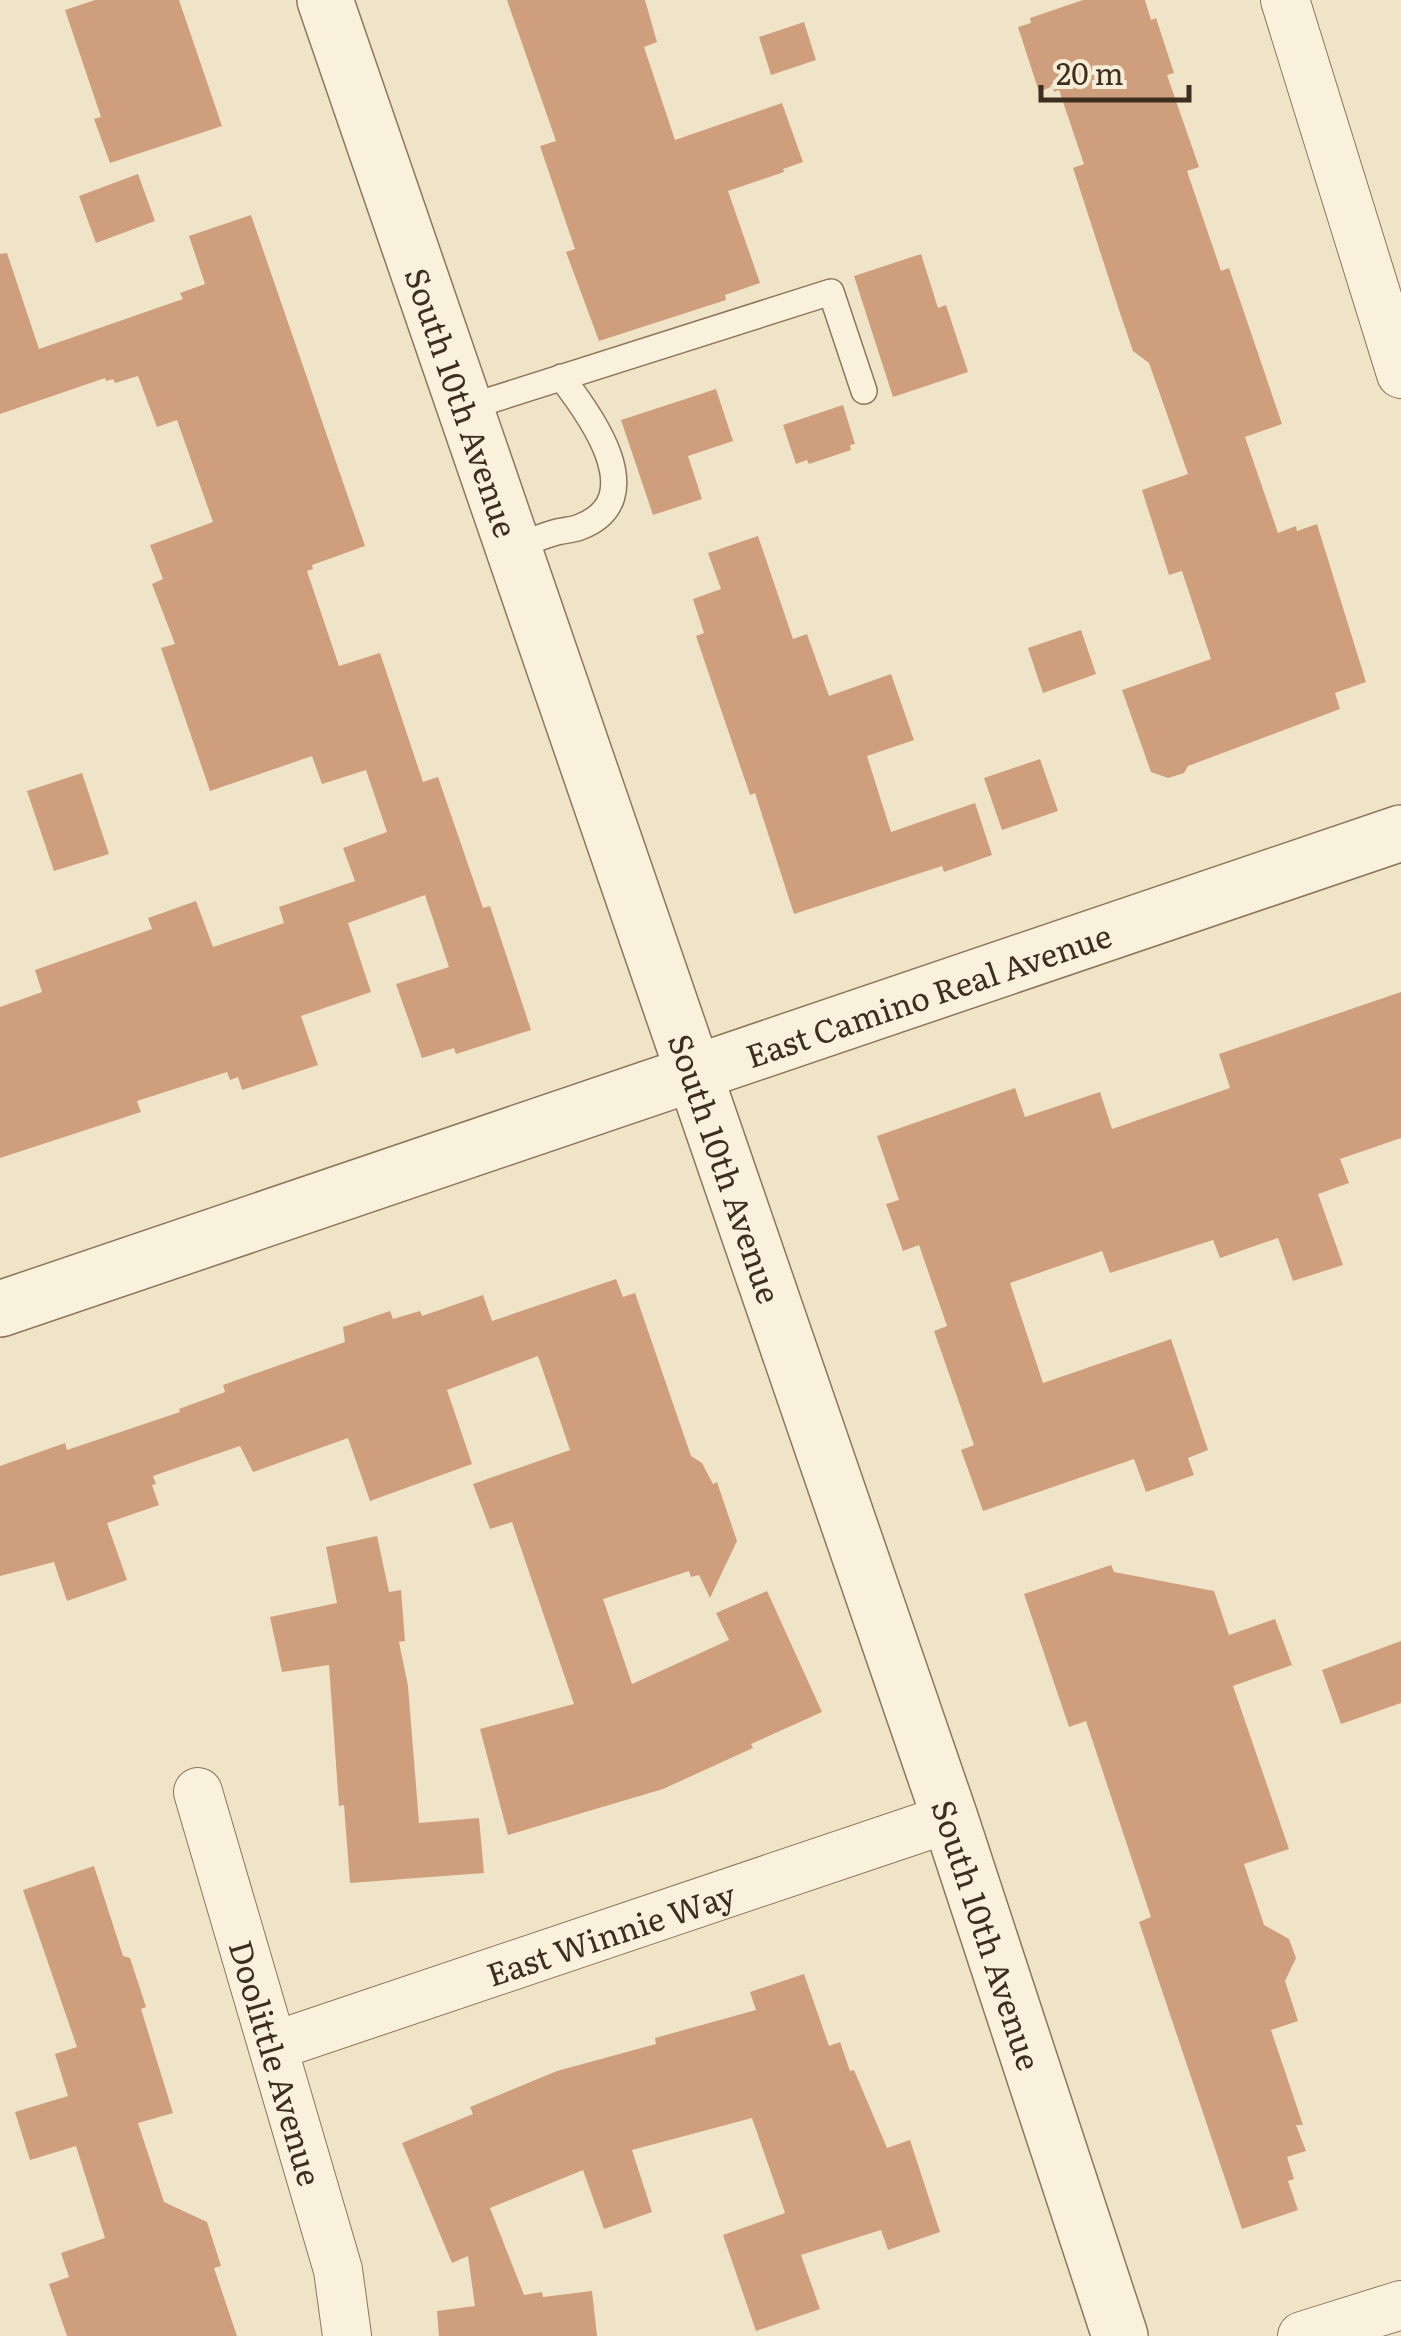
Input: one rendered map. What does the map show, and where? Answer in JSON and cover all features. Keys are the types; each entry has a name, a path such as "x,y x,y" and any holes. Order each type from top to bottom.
{"street":[{"name":"South 10th Avenue","path":"325,0 950,1818 1120,2336"},
{"path":"1285,0 1401,374"},
{"name":"East Camino Real Avenue","path":"0,1309 1401,834"},
{"name":"Doolittle Avenue","path":"198,1792 338,2270 347,2336"},
{"name":"East Winnie Way","path":"274,2046 950,1818"},
{"path":"1302,2336 1401,2306"}],"lane":[{"path":"466,408 831,292 864,391"},
{"path":"513,548 582,527 605,510 614,487 611,460 594,421 560,377"}],"building":[{"path":"95,0 179,0 222,126 110,163 94,119 101,117 65,10"},
{"path":"507,0 645,0 657,42 644,47 675,140 782,103 803,162 728,191 760,283 725,295 726,300 599,341 566,252 575,249 540,146 556,141"},
{"path":"1083,0 1145,0 1151,20 1156,18 1174,73 1167,75 1199,167 1187,171 1221,271 1229,268 1282,424 1245,437 1278,533 1317,524 1366,682 1335,693 1340,709 1188,766 1184,773 1168,778 1151,772 1122,690 1211,659 1182,571 1169,575 1142,490 1188,474 1149,363 1133,351 1121,316 1073,168 1084,164 1059,90 1054,92 1053,86 1039,92 1018,27 1031,23 1030,18"},
{"path":"804,22 816,60 771,75 759,37"},
{"path":"138,174 155,221 96,243 79,196"},
{"path":"251,215 365,546 312,565 313,569 307,571 339,666 380,653 423,782 438,777 483,908 490,906 531,1030 456,1054 454,1048 422,1058 396,984 449,967 425,895 348,923 371,992 301,1016 318,1065 242,1090 238,1077 230,1080 227,1072 137,1101 141,1112 0,1158 0,1007 42,992 35,970 152,929 148,918 196,901 213,947 284,923 279,907 355,881 343,848 387,832 366,770 322,784 312,756 210,791 161,648 175,644 152,584 163,579 150,545 213,522 177,420 157,427 138,376 115,383 105,378 0,414 0,254 7,253 39,349 183,299 180,293 205,284 189,236"},
{"path":"921,254 938,308 946,305 968,372 893,397 854,276"},
{"path":"716,389 733,441 688,456 702,499 653,515 621,420"},
{"path":"843,405 855,444 850,445 851,450 809,464 807,460 796,464 783,425"},
{"path":"758,536 793,639 807,634 829,696 891,674 914,740 867,756 891,832 975,803 992,855 944,872 942,866 794,914 755,793 750,795 696,636 704,633 693,599 721,589 708,553"},
{"path":"1081,630 1096,674 1043,693 1028,648"},
{"path":"1040,759 1058,811 1002,830 984,778"},
{"path":"82,773 109,854 54,871 27,791"},
{"path":"1401,992 1401,1138 1340,1159 1349,1183 1318,1194 1343,1265 1293,1281 1278,1238 1220,1258 1213,1240 1110,1273 1102,1251 1010,1283 1043,1383 1171,1339 1208,1450 1188,1458 1194,1475 1146,1492 1134,1459 983,1511 961,1450 974,1445 934,1331 947,1326 919,1245 903,1251 886,1204 899,1200 877,1136 1015,1088 1025,1117 1100,1092 1112,1129 1230,1088 1219,1054"},
{"path":"616,1279 623,1297 635,1293 691,1456 702,1463 713,1484 717,1482 737,1541 710,1598 699,1575 691,1577 689,1571 603,1599 632,1684 729,1640 716,1613 767,1591 822,1712 751,1744 753,1748 663,1789 508,1835 480,1729 574,1704 512,1522 490,1529 473,1484 570,1450 538,1356 447,1390 472,1464 370,1501 348,1438 253,1472 240,1446 153,1476 159,1505 107,1523 127,1580 67,1601 54,1562 0,1576 0,1466 65,1443 67,1450 180,1412 179,1409 225,1392 223,1385 345,1342 343,1327 390,1311 393,1319 420,1311 422,1316 483,1295 492,1321"},
{"path":"377,1536 389,1592 401,1590 405,1641 399,1642 408,1686 419,1823 479,1818 484,1873 350,1883 344,1805 339,1806 329,1665 282,1672 270,1617 337,1603 326,1547"},
{"path":"1111,1565 1114,1572 1214,1591 1229,1635 1275,1619 1292,1665 1233,1686 1289,1849 1244,1864 1264,1925 1289,1939 1296,1958 1285,1981 1298,2021 1271,2030 1303,2125 1296,2125 1306,2151 1287,2157 1294,2179 1288,2181 1298,2210 1242,2229 1139,1922 1151,1917 1086,1721 1069,1727 1024,1594"},
{"path":"1401,1641 1401,1703 1341,1724 1322,1670"},
{"path":"94,1866 123,1956 130,1958 146,2007 141,2009 173,2113 138,2123 164,2202 207,2222 221,2266 214,2268 237,2336 67,2336 49,2284 69,2277 61,2253 105,2238 76,2146 30,2160 15,2112 68,2096 55,2054 77,2047 23,1890"},
{"path":"804,1974 829,2046 840,2042 887,2148 910,2140 940,2232 888,2250 881,2230 801,2255 820,2309 756,2331 723,2235 785,2213 752,2118 632,2150 652,2212 604,2229 583,2170 490,2208 524,2295 542,2292 543,2297 592,2291 597,2336 439,2336 437,2311 475,2306 468,2256 452,2263 402,2143 473,2114 470,2107 557,2071 656,2044 655,2038 756,2010 750,1992"}]}
